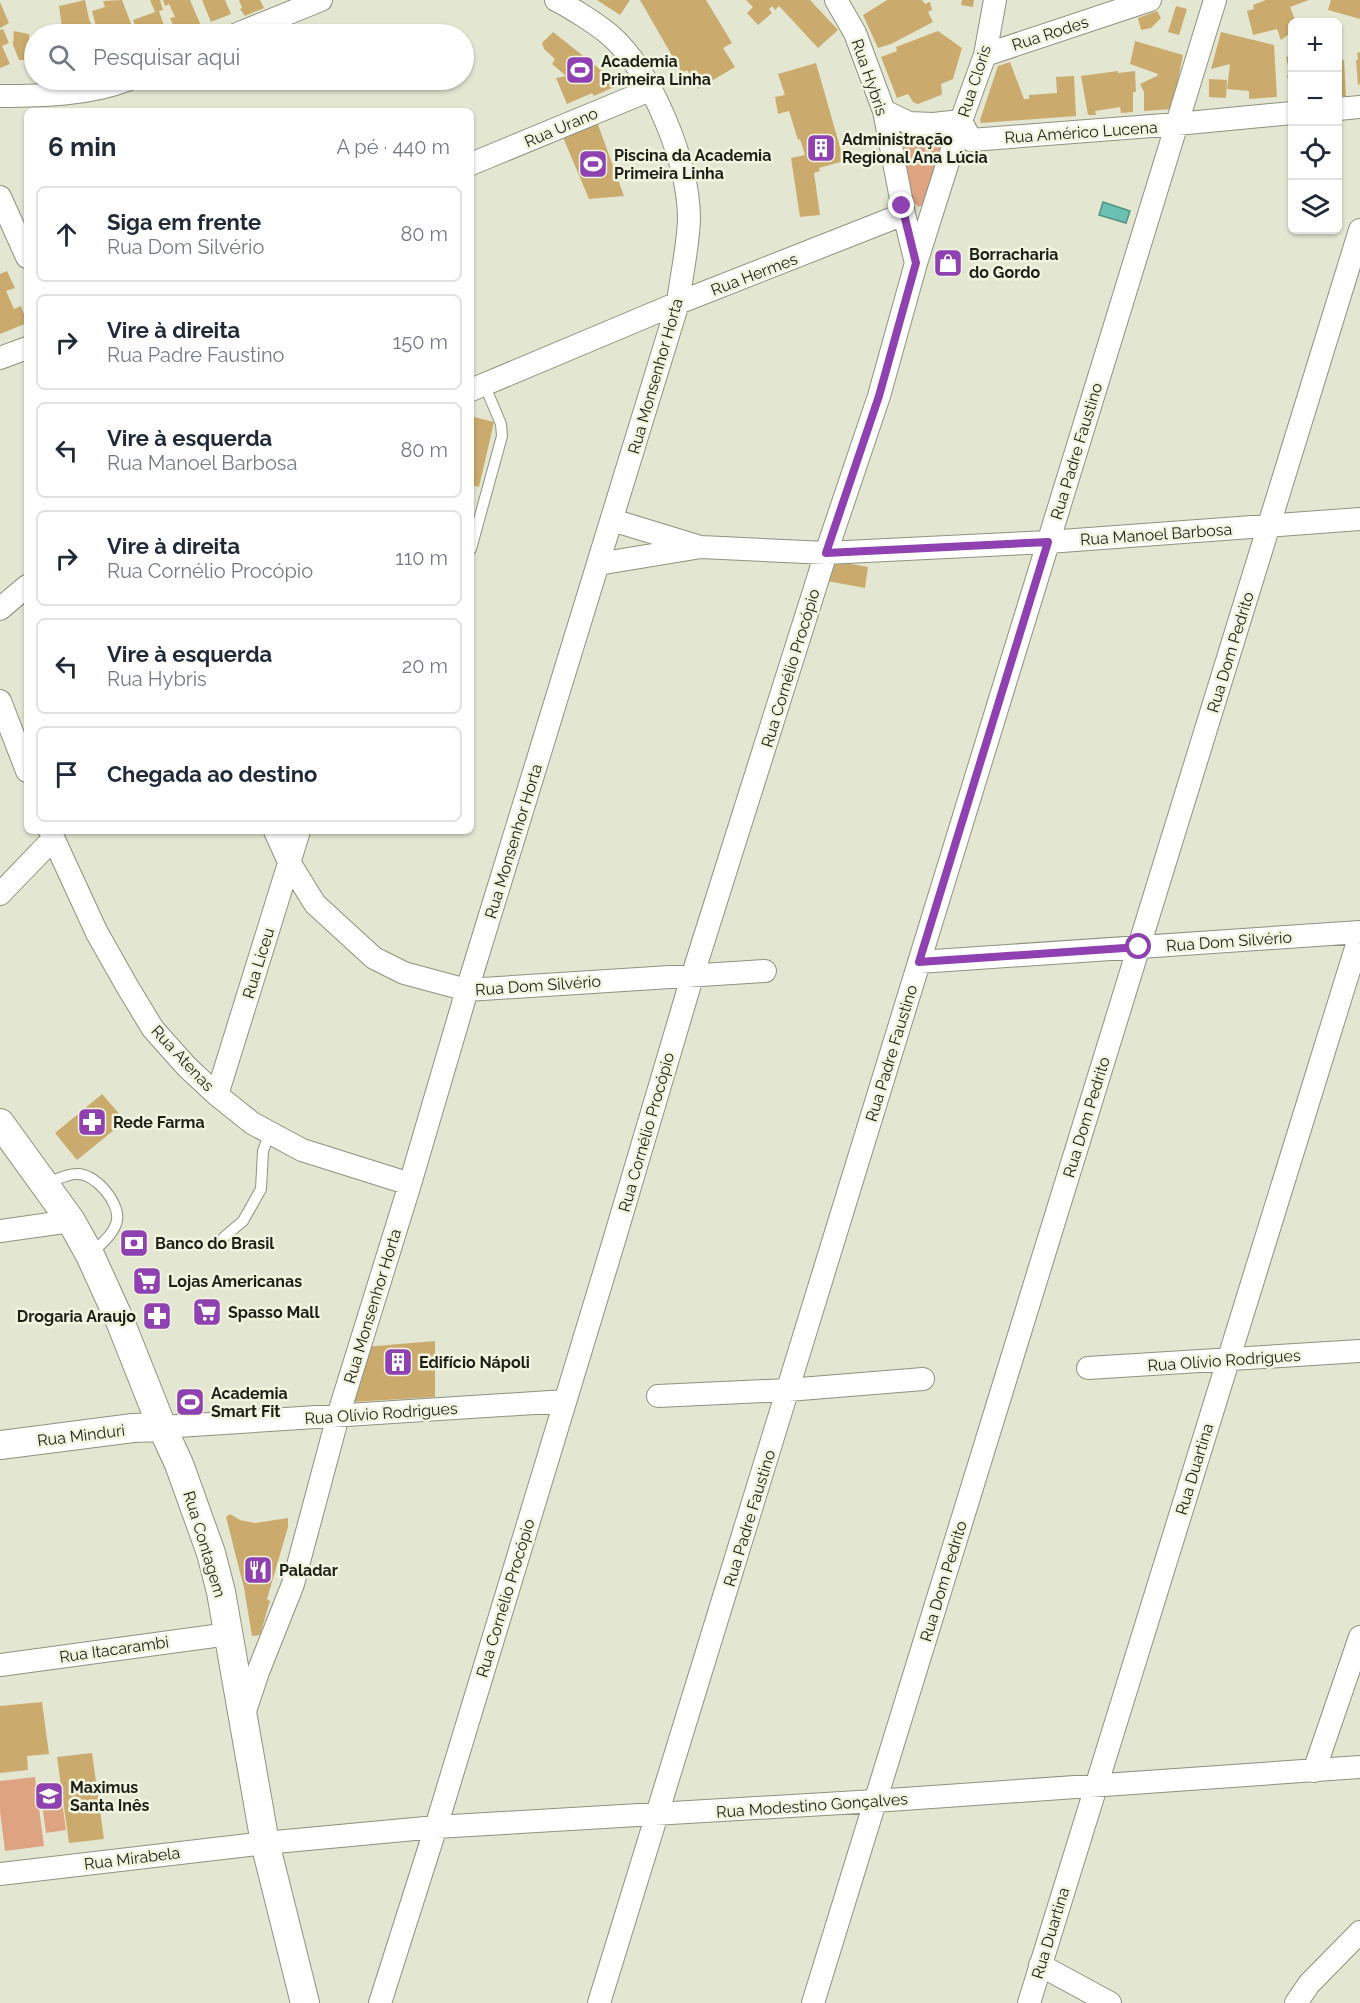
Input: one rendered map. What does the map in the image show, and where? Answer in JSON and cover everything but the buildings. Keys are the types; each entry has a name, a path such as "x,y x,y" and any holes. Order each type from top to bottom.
{"street":[{"path":"262,24 321,0"},
{"name":"Rua Monsenhor Horta","path":"243,1717 258,1671 293,1584 338,1416 678,303 689,218 686,183 669,128 633,62 610,35 556,0"},
{"name":"Rua Hybris","path":"836,0 855,33 884,111 916,263"},
{"name":"Rua Cloris","path":"916,263 985,55 995,0"},
{"name":"Rua Rodes","path":"985,55 1150,0"},
{"name":"Rua Padre Faustino","path":"599,2003 1215,0"},
{"path":"0,96 37,96 90,90"},
{"name":"Rua Urano","path":"474,163 650,90"},
{"path":"1342,109 1360,107"},
{"path":"884,111 909,123 933,124 962,121"},
{"name":"Rua Américo Lucena","path":"962,121 971,140 1288,113"},
{"path":"0,197 24,249"},
{"name":"Rua Hermes","path":"477,387 678,303 904,214"},
{"name":"Rua Dom Pedrito","path":"813,2003 1360,230"},
{"name":"Rua Cornélio Procópio","path":"380,2003 436,1827 693,974 826,553 879,396 916,263"},
{"path":"0,358 24,349"},
{"name":"Rua Manoel Barbosa","path":"598,564 701,547 826,553 1048,542 1360,519"},
{"name":"Rua Manoel Barbosa","path":"612,520 701,547"},
{"path":"0,609 24,589"},
{"path":"0,701 24,763"},
{"name":"Rua Dom Silvério","path":"276,834 289,862 315,904 375,958 404,972 467,990 765,971"},
{"name":"Rua Liceu","path":"217,1095 298,834"},
{"path":"0,894 51,835"},
{"name":"Rua Atenas","path":"51,835 97,933 153,1029 187,1067 252,1124 302,1150 410,1184"},
{"name":"Rua Dom Silvério","path":"919,962 1360,933"},
{"name":"Rua Duartina","path":"1029,2003 1360,933"},
{"name":"Rua Contagem","path":"0,1123 71,1221 90,1255 179,1464 212,1553 229,1634 272,1878 305,2003"},
{"path":"0,1231 71,1221"},
{"name":"Rua Olívio Rodrigues","path":"1088,1368 1360,1351"},
{"path":"658,1396 788,1390 923,1378"},
{"name":"Rua Olívio Rodrigues","path":"162,1427 565,1401"},
{"name":"Rua Minduri","path":"0,1445 133,1428 162,1427"},
{"name":"Rua Itacarambi","path":"0,1665 229,1634"},
{"path":"1314,1771 1360,1637"},
{"name":"Rua Modestino Gonçalves","path":"265,1843 436,1827 875,1802 1360,1767"},
{"name":"Rua Mirabela","path":"0,1874 265,1843"},
{"path":"1296,2003 1309,1984 1360,1932"},
{"path":"1040,1965 1110,2003"}],"lane":[{"path":"474,538 502,436 501,424 477,387"},
{"path":"224,1238 243,1221 261,1189 263,1151 270,1132"},
{"path":"44,1184 76,1174 85,1175 91,1177 102,1187 113,1202 118,1217 112,1232 90,1255"}],"shaded area":[{"path":"946,132 926,203 919,207 913,202 901,133"},
{"path":"35,1777 44,1846 5,1851 0,1811 0,1781"},
{"path":"60,1787 66,1830 46,1833 40,1790"}],"water":[{"path":"1103,202 1130,211 1126,223 1099,215"}],"place":[{"name":"Academia Primeira Linha","path":"580,70"},
{"name":"Administração Regional Ana Lúcia","path":"821,148"},
{"name":"Piscina da Academia Primeira Linha","path":"593,164"},
{"name":"Borracharia do Gordo","path":"948,263"},
{"name":"Rede Farma","path":"92,1122"},
{"name":"Banco do Brasil","path":"134,1243"},
{"name":"Lojas Americanas","path":"147,1281"},
{"name":"Spasso Mall","path":"207,1312"},
{"name":"Drogaria Araujo","path":"157,1316"},
{"name":"Edifício Nápoli","path":"398,1362"},
{"name":"Academia Smart Fit","path":"190,1402"},
{"name":"Paladar","path":"258,1570"},
{"name":"Maximus Santa Inês","path":"49,1796"}],"route":[{"path":"902,206 916,263 879,396 826,553 1048,542 919,962 1139,947"}]}
